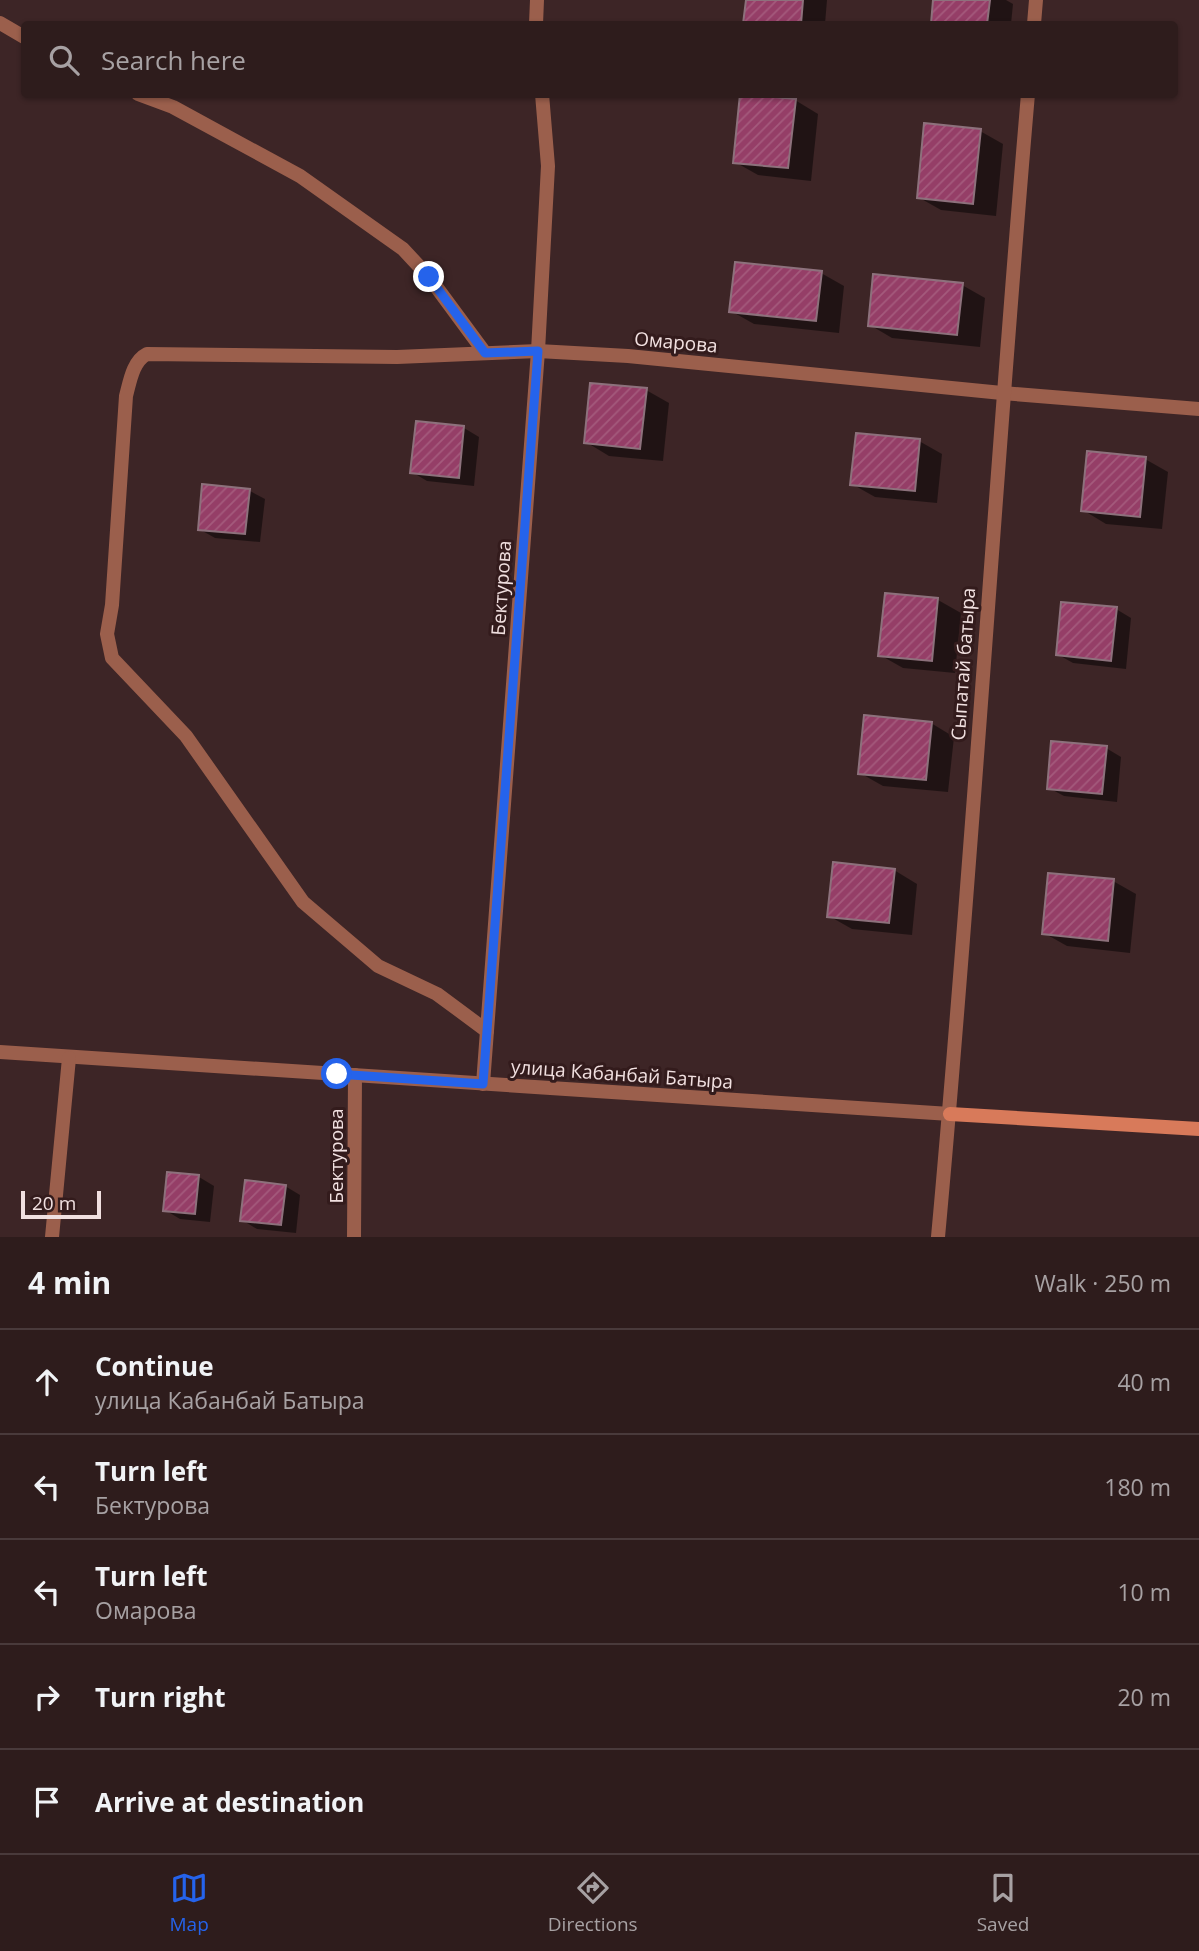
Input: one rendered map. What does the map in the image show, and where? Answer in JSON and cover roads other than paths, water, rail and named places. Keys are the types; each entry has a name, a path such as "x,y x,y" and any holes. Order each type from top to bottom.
{"street":[{"path":"536,21 537,0"},
{"path":"1034,21 1036,0"},
{"path":"0,23 21,35"},
{"path":"149,98 173,107 300,176 403,249 429,277 485,353"},
{"name":"Бектурова","path":"483,1084 538,351 548,166 542,98"},
{"name":"Сыпатай батыра","path":"939,1237 1002,393 1028,98"},
{"name":"Омарова","path":"487,1031 437,994 378,967 303,902 186,736 112,658 107,634 112,605 126,396 140,357 147,354 397,357 538,351 628,356 1199,410"},
{"name":"улица Кабанбай Батыра","path":"0,1052 1199,1129"},
{"path":"52,1237 69,1058"},
{"name":"Бектурова","path":"354,1237 355,1075"}]}
